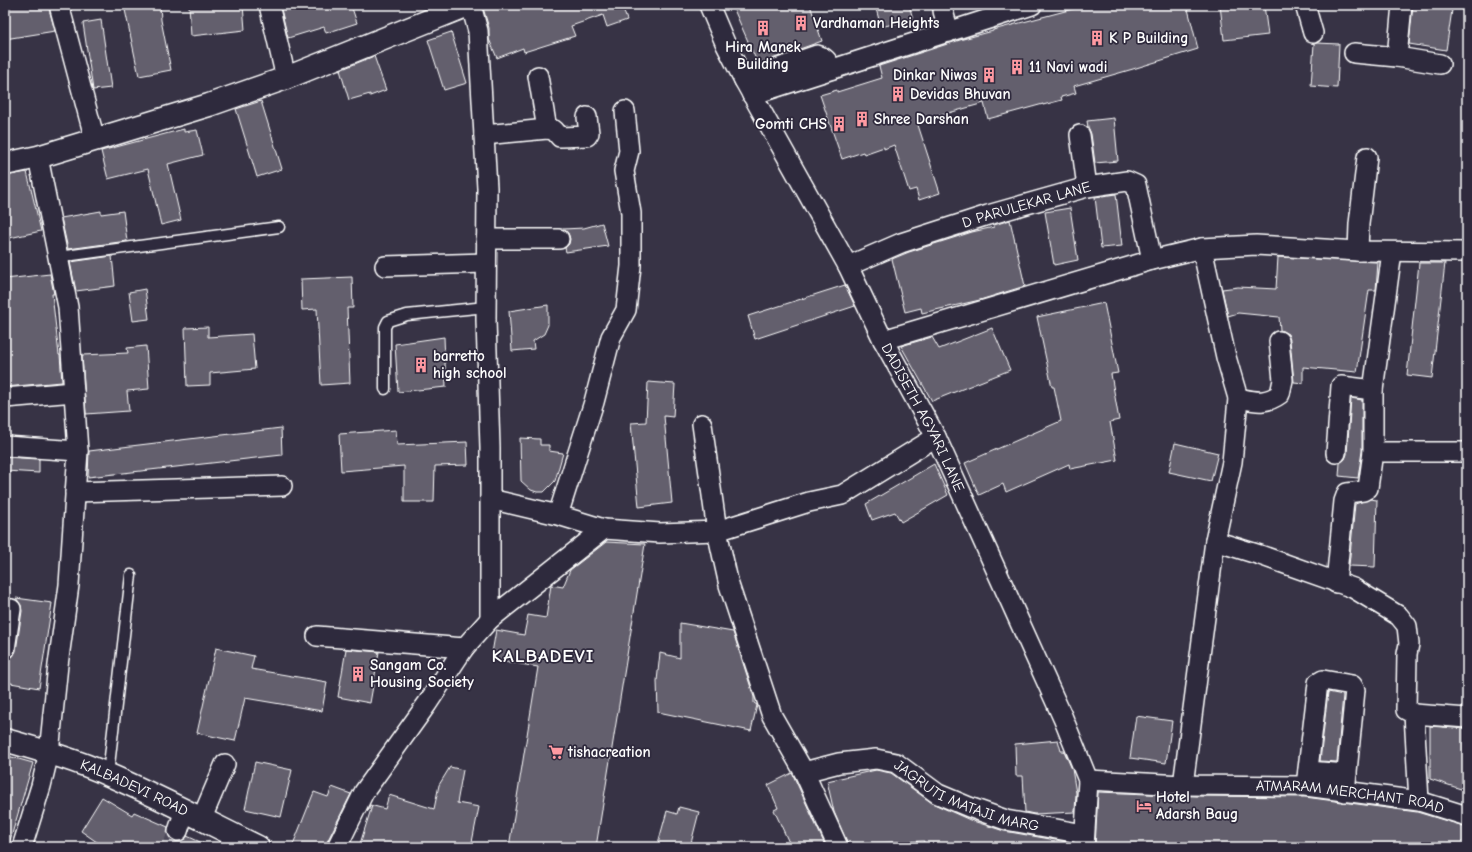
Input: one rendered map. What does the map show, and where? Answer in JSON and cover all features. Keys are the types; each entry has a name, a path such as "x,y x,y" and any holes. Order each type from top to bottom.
{"street":[{"path":"59,5 95,140"},
{"path":"269,5 286,78"},
{"path":"5,164 38,157 209,105 286,78 469,5 478,31 487,188 486,320 490,499 490,619"},
{"name":"DADISETH AGYARI LANE","path":"709,5 726,45 748,87 848,266 883,340 936,437 1063,718 1088,780 1084,841"},
{"path":"748,87 817,54 826,59 832,70 1032,5"},
{"path":"1305,5 1313,33"},
{"path":"1397,57 1402,5"},
{"path":"944,11 949,32"},
{"path":"1354,53 1397,57 1440,64"},
{"path":"538,76 548,129"},
{"path":"558,515 594,402 611,337 626,310 631,266 631,213 624,171 629,151 625,112"},
{"path":"484,135 548,129 554,130 560,137 587,136 589,133 587,117"},
{"path":"1080,135 1087,187"},
{"path":"22,847 41,786 49,753 58,665 69,586 78,451 68,307 38,157"},
{"path":"1358,251 1359,224 1367,157"},
{"name":"D PARULEKAR LANE","path":"848,266 901,243 988,215 1087,187 1128,181 1136,185 1152,260"},
{"path":"486,239 559,239"},
{"path":"883,340 1152,260 1202,248 1256,245 1358,251 1467,252"},
{"path":"1183,785 1215,542 1232,462 1238,398 1226,357 1202,248"},
{"path":"1336,583 1344,500 1347,493 1363,491 1368,488 1373,452 1373,390 1392,252"},
{"path":"385,266 486,263"},
{"path":"1238,398 1262,402 1272,400 1280,394 1283,380 1279,340"},
{"path":"1336,453 1341,386 1373,390"},
{"path":"5,398 74,392"},
{"path":"702,424 718,531 729,585 772,716 804,772 838,847"},
{"path":"490,499 558,515 604,529 660,533 718,531 809,502 842,495 936,437"},
{"path":"5,446 78,451"},
{"path":"1373,452 1467,452"},
{"path":"75,492 282,486"},
{"path":"337,847 364,792 427,704 464,648 490,619 604,529"},
{"path":"1215,542 1260,555 1353,588 1399,616 1407,626 1409,644 1407,654 1406,710 1414,714 1467,718"},
{"path":"5,649 11,609"},
{"path":"317,636 464,648"},
{"path":"1307,779 1318,683 1323,680 1352,685 1355,690 1346,783"},
{"path":"1414,714 1419,801"},
{"name":"KALBADEVI ROAD","path":"5,740 49,753 108,774 193,814 258,847"},
{"name":"JAGRUTI MATAJI MARG","path":"804,772 839,763 876,759 896,763 938,794 969,807 1006,820 1084,841"},
{"path":"178,831 193,814 225,764"},
{"name":"ATMARAM MERCHANT ROAD","path":"1088,780 1183,785 1307,779 1346,783 1419,801 1467,816"}],"lane":[{"path":"58,257 279,227"},
{"path":"385,389 385,327 388,321 407,315 486,307"},
{"path":"108,774 131,575"}],"building":[{"path":"5,5 48,5 55,31 5,39"},
{"path":"124,5 160,5 161,20 171,70 139,76"},
{"path":"189,5 243,5 245,30 191,36"},
{"path":"280,5 351,5 357,23 326,33 324,27 288,38"},
{"path":"492,5 626,5 626,8 623,9 627,20 607,27 603,15 571,26 575,36 524,52 523,48 497,58 489,39 489,28 483,8"},
{"name":"Hira Manek Building","path":"732,5 810,5 822,41 758,64"},
{"path":"875,5 909,5 913,19 881,27"},
{"path":"1088,5 1187,5 1198,49 1074,86 1076,93 1061,97 1062,100 1043,105 988,119 984,103 917,122 940,193 919,200 916,189 909,191 894,145 864,154 863,152 842,159 820,95 837,90 837,92 882,78 879,66 993,30"},
{"path":"1220,5 1264,5 1268,35 1224,40"},
{"path":"1413,5 1452,10 1446,50 1409,44"},
{"path":"101,20 111,88 93,90 83,23"},
{"path":"451,32 467,83 444,90 428,40"},
{"path":"1314,44 1339,44 1337,88 1311,86"},
{"path":"374,56 386,90 370,96 370,94 349,100 340,70"},
{"path":"261,101 282,169 257,177 236,109"},
{"path":"1114,118 1118,161 1095,163 1091,134 1087,121"},
{"path":"184,129 184,132 197,130 203,155 168,164 181,220 161,225 148,169 108,179 101,151"},
{"path":"27,172 41,231 5,239 5,176"},
{"path":"1116,194 1122,246 1101,248 1095,197"},
{"path":"1070,208 1078,260 1054,265 1045,212"},
{"path":"101,211 101,214 123,211 127,241 68,249 61,218"},
{"path":"1010,220 1025,286 980,300 922,313 921,308 905,312 892,259 972,232 994,227 994,225"},
{"path":"602,223 608,246 566,252 565,248 569,244 570,239 568,233 563,229 584,228"},
{"path":"112,256 115,286 76,291 70,262"},
{"path":"1278,257 1378,262 1376,290 1369,290 1357,372 1303,367 1303,383 1294,382 1290,340 1288,334 1280,330 1279,317 1238,313 1228,316 1222,289 1238,287 1276,289"},
{"path":"1419,263 1445,263 1432,378 1407,375"},
{"path":"50,274 54,294 52,294 62,382 5,387 5,279"},
{"path":"352,277 353,308 347,308 350,383 321,385 317,309 302,310 301,279"},
{"path":"845,285 855,306 755,339 748,316"},
{"path":"145,289 149,319 133,321 129,292"},
{"path":"1104,303 1118,373 1111,374 1119,420 1110,422 1117,460 1070,469 1069,464 1006,492 1003,484 979,495 965,463 1061,421 1037,317"},
{"path":"548,305 548,325 544,334 533,341 534,349 512,351 509,311"},
{"path":"208,327 208,337 252,334 255,369 210,373 210,385 187,386 185,328"},
{"path":"992,328 1010,370 932,401 901,346 932,337 939,349"},
{"name":"barretto high school","path":"444,337 446,387 398,392 395,344"},
{"path":"146,346 149,389 127,391 129,411 86,414 82,355 128,353 127,348"},
{"path":"648,382 675,384 673,417 664,416 672,503 639,507 631,423 646,422"},
{"path":"1351,398 1362,400 1362,451 1358,478 1339,476 1340,463 1345,459 1347,454"},
{"path":"281,428 282,455 88,477 89,451"},
{"path":"396,430 397,445 467,442 468,465 435,466 434,502 404,502 404,466 341,471 339,434"},
{"path":"520,438 540,439 540,445 549,445 549,451 563,453 555,481 544,492 531,490 521,481"},
{"path":"1175,443 1218,453 1211,481 1169,472"},
{"path":"5,457 39,459 39,473 5,471"},
{"path":"934,464 948,495 901,522 895,512 872,520 866,504"},
{"path":"1370,499 1377,500 1375,567 1349,566 1355,504"},
{"path":"606,542 645,544 596,847 509,847 538,667 491,659 496,630 524,635 528,615 546,618 551,585 563,587 570,570"},
{"path":"16,598 52,603 39,688 5,682 7,659 13,656 16,651 22,611 21,605"},
{"path":"680,623 733,632 754,697 754,703 757,705 751,731 658,712 657,681 660,653 680,658"},
{"path":"216,648 254,656 251,669 327,682 322,711 245,698 235,741 197,733"},
{"name":"Sangam Co. Housing Society","path":"346,649 379,652 370,703 338,697"},
{"path":"1328,692 1343,695 1337,762 1320,761"},
{"path":"1136,716 1172,721 1166,763 1130,758"},
{"path":"1430,726 1467,729 1467,791 1430,779"},
{"path":"1058,740 1061,751 1064,751 1072,769 1076,793 1075,812 1034,814 1025,812 1023,776 1016,776 1015,744"},
{"path":"8,756 33,763 9,844 5,844 5,766"},
{"path":"255,762 292,770 281,817 245,809"},
{"path":"450,767 463,770 457,803 479,807 471,847 359,847 372,806 367,812 370,805 385,809 389,795 434,809 439,785"},
{"path":"876,770 891,773 932,803 970,820 1004,831 1073,843 1073,847 923,847 924,841 872,843 849,847 834,812 827,781"},
{"path":"792,773 826,847 791,847 774,810 778,808 768,785"},
{"path":"332,787 351,794 327,842 326,847 292,847 314,792 328,797"},
{"path":"1098,792 1197,796 1305,797 1417,812 1467,827 1467,847 1095,847"},
{"path":"102,797 132,815 134,812 168,827 167,834 174,841 181,842 187,836 211,847 104,847 81,831"},
{"path":"679,807 699,812 690,847 657,847 667,811 677,814"}],"tunnel":[{"path":"172,847 178,831"}],"place":[{"name":"Vardhaman Heights","path":"801,23"},
{"name":"Hira Manek Building","path":"763,28"},
{"name":"K P Building","path":"1097,38"},
{"name":"11 Navi wadi","path":"1017,67"},
{"name":"Dinkar Niwas","path":"989,75"},
{"name":"Devidas Bhuvan","path":"898,94"},
{"name":"Shree Darshan","path":"862,119"},
{"name":"Gomti CHS","path":"839,124"},
{"name":"barretto high school","path":"421,365"},
{"name":"Sangam Co. Housing Society","path":"358,674"},
{"name":"tishacreation","path":"556,752"},
{"name":"Hotel Adarsh Baug","path":"1144,806"}],"district":[{"name":"KALBADEVI","path":"543,655"}]}
